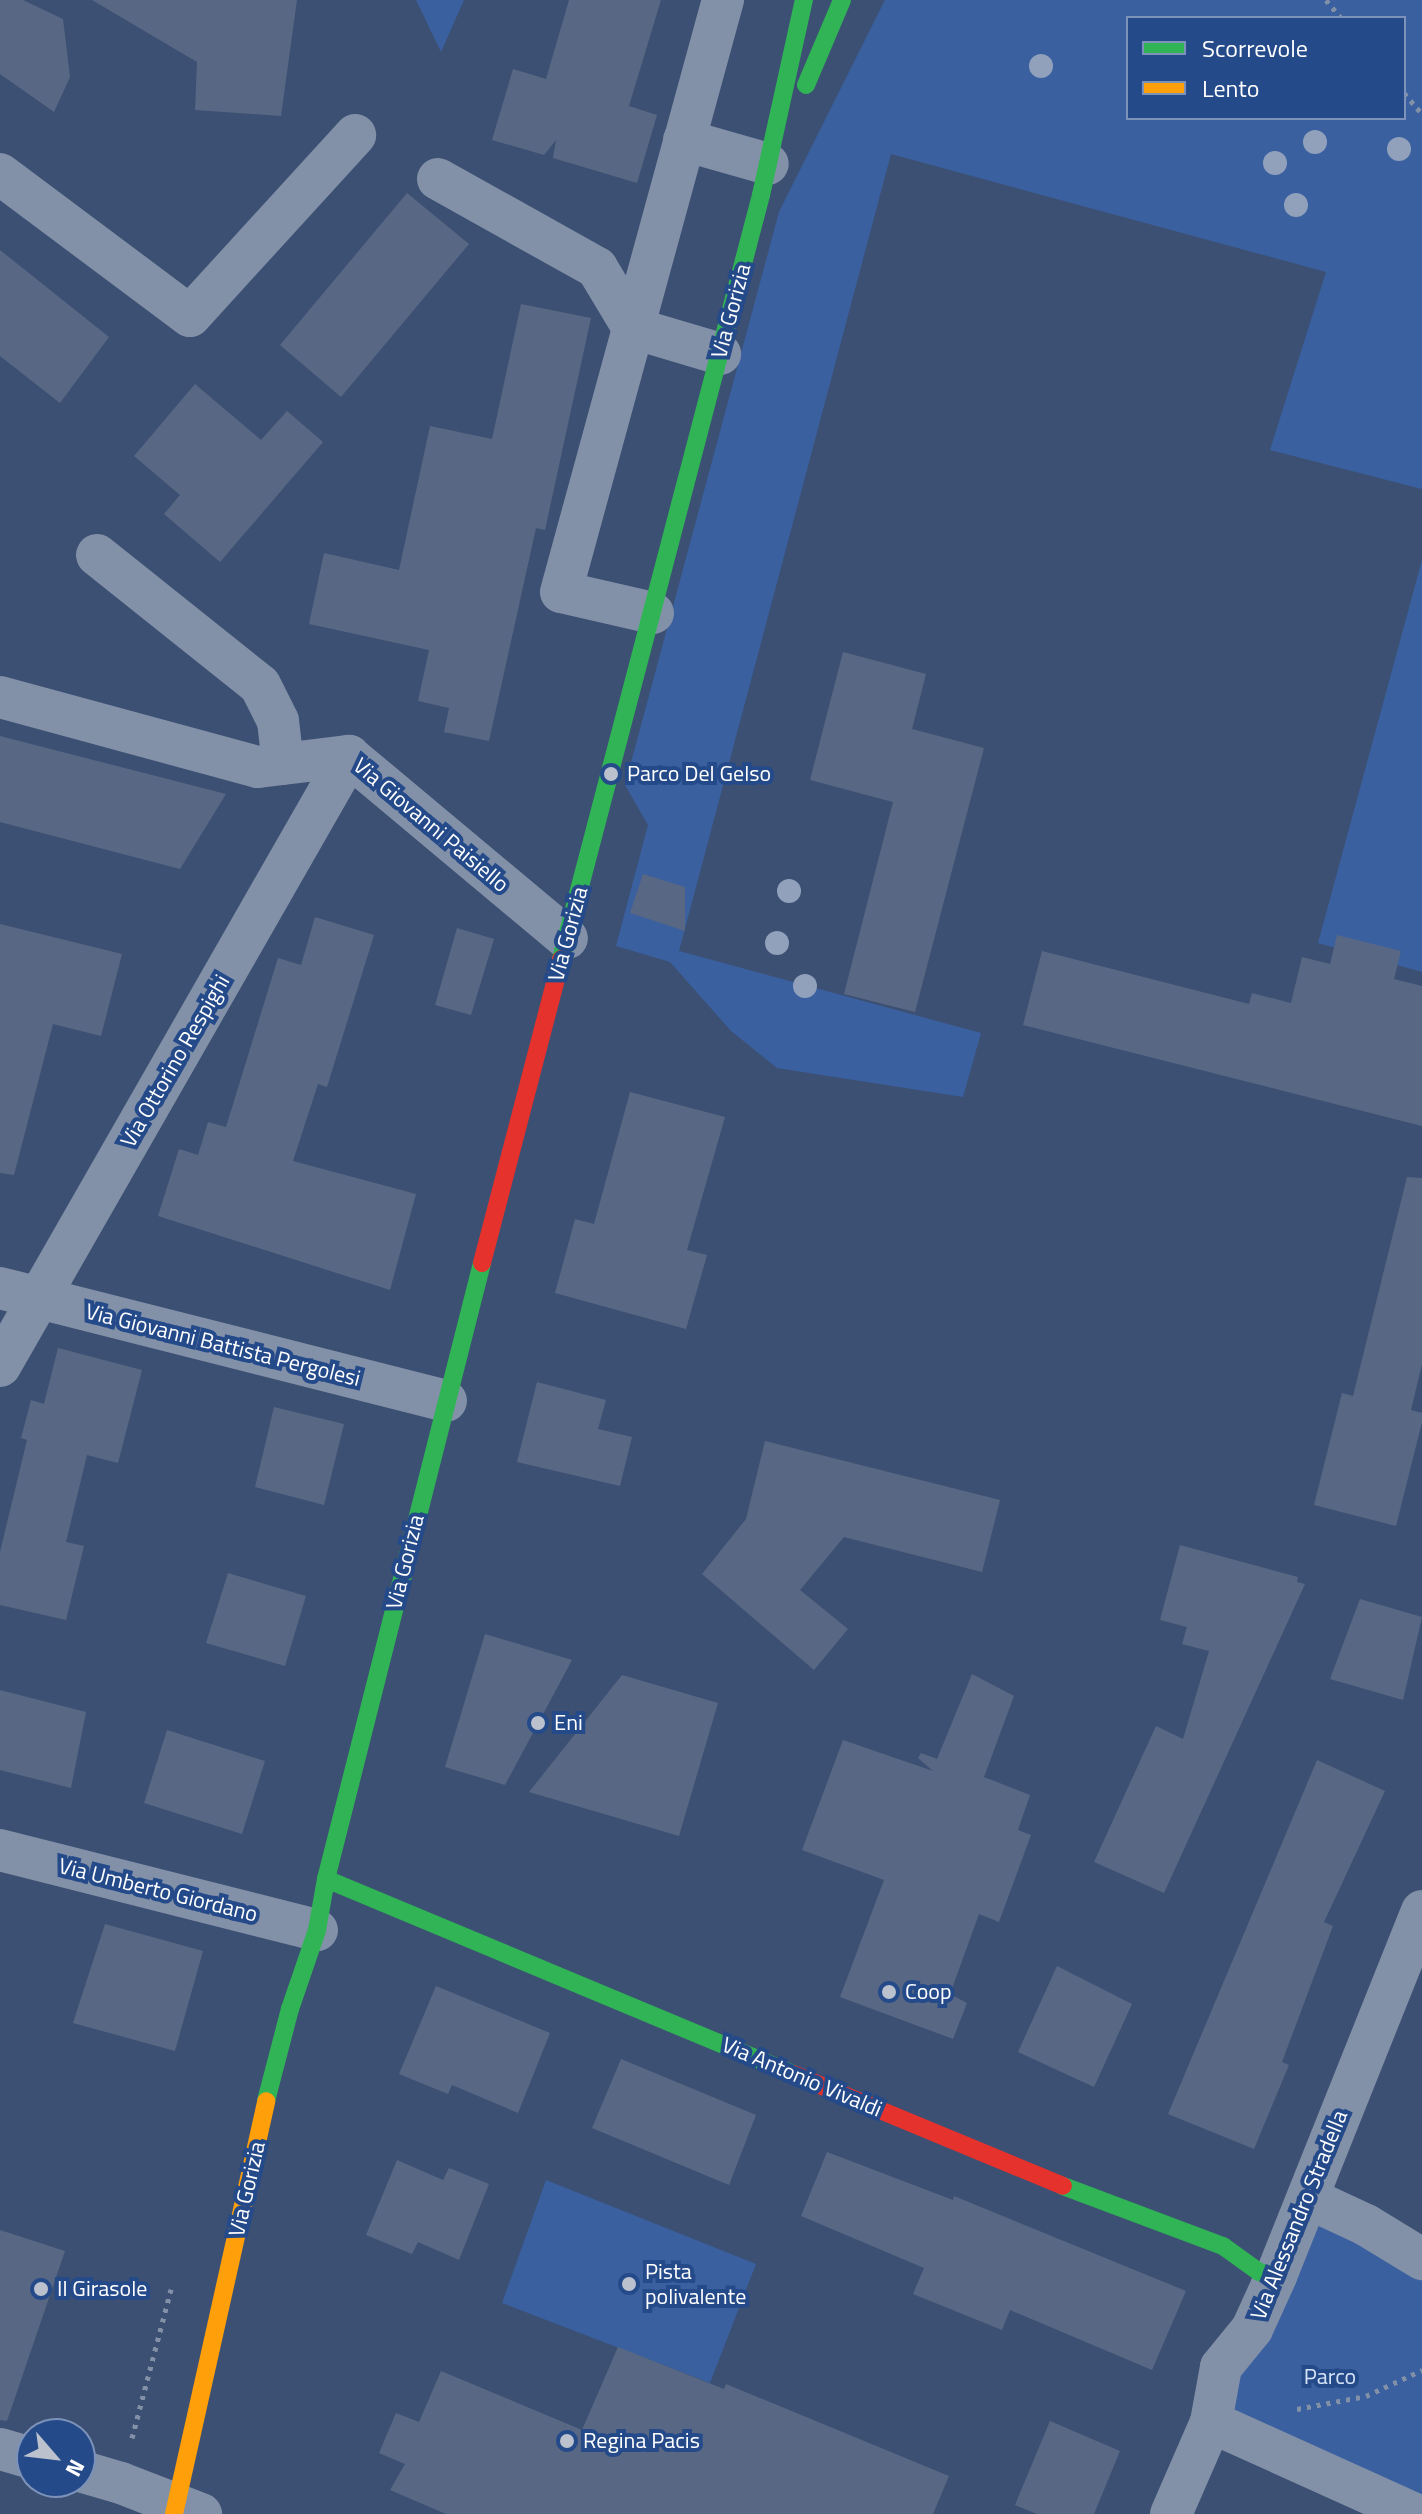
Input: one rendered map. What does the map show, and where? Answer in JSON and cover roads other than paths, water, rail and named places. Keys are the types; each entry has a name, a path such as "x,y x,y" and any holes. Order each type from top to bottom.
{"main road":[{"name":"Via Gorizia","path":"183,2511 268,2092 290,2009 317,1930 326,1879 446,1401 765,179 804,0"},
{"name":"Via Gorizia","path":"765,179 842,0"},
{"name":"Via Antonio Vivaldi","path":"326,1879 1094,2199 1223,2246 1259,2272 1276,2276"}],"street":[{"path":"653,613 561,592 723,0"},
{"path":"0,174 190,316 355,135"},
{"path":"684,140 765,179"},
{"path":"438,179 597,268 633,328 720,354"},
{"path":"97,555 260,685 278,721 283,764"},
{"name":"Via Giovanni Paisiello","path":"0,697 258,767 349,756 567,938"},
{"name":"Via Ottorino Respighi","path":"0,1366 19,1293 349,756"},
{"name":"Via Giovanni Battista Pergolesi","path":"19,1293 446,1401"},
{"name":"Via Umberto Giordano","path":"0,1850 317,1930"},
{"name":"Via Alessandro Stradella","path":"1171,2514 1211,2422 1221,2367 1252,2329 1276,2276 1422,1911"},
{"path":"1308,2198 1366,2225 1422,2259"},
{"path":"1211,2422 1415,2514"},
{"path":"96,2477 183,2511"}],"place":[{"name":"Parco Del Gelso","path":"611,774"},
{"name":"Eni","path":"538,1723"},
{"name":"Coop","path":"889,1992"},
{"name":"Pista polivalente","path":"629,2284"},
{"name":"Il Girasole","path":"41,2289"},
{"name":"Regina Pacis","path":"567,2441"}],"park label":[{"name":"Parco","path":"1330,2377"}]}
